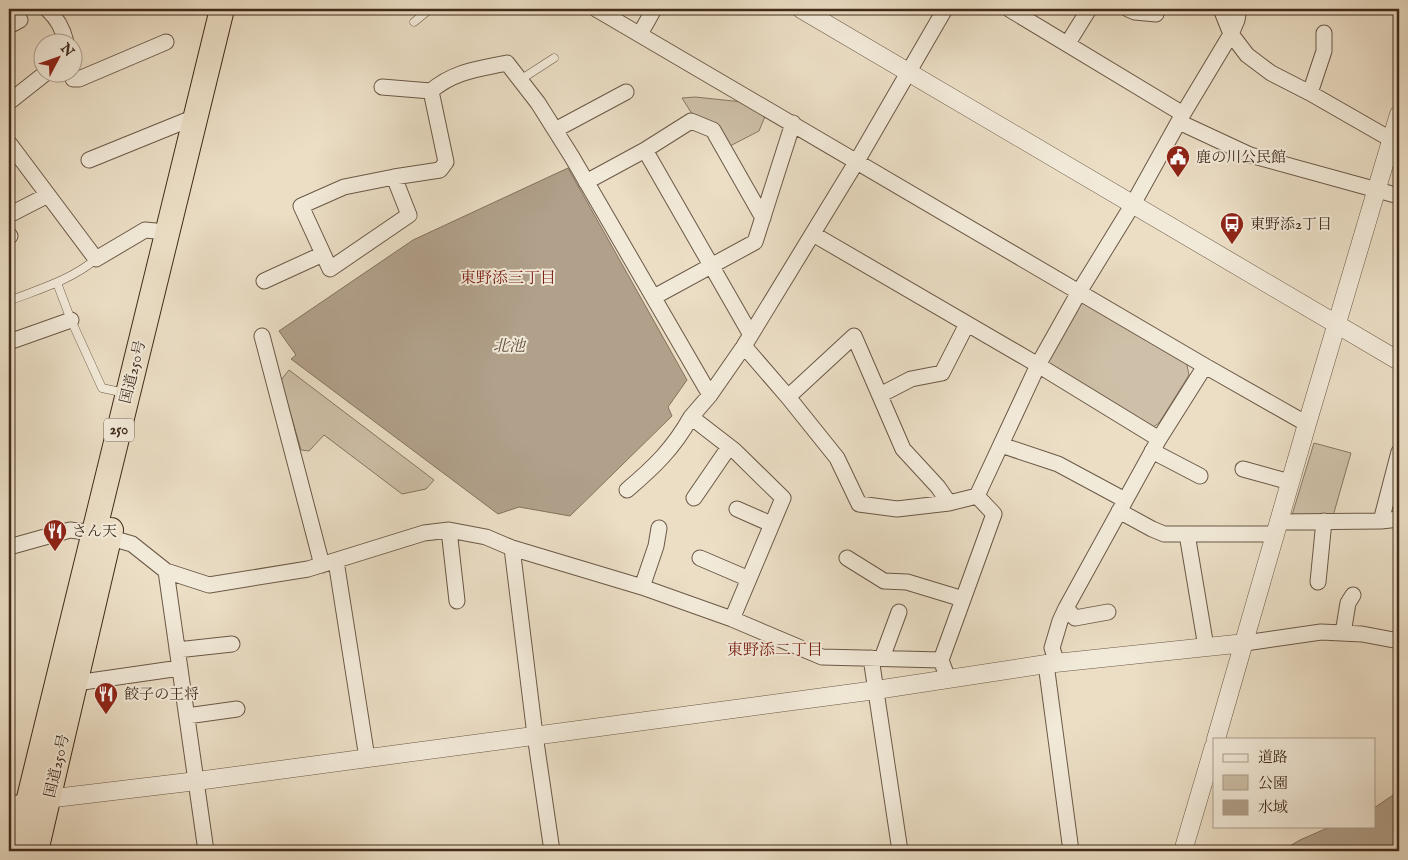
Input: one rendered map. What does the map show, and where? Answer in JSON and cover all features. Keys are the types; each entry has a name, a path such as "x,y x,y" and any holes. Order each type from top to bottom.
{"highway":[{"name":"国道250号","path":"36,851 29,801 76,683 128,393 222,9"},
{"name":"国道250号","path":"16,851 102,535 237,9"},
{"path":"9,825 11,815 29,801"}],"street":[{"path":"47,9 54,16 63,32"},
{"path":"596,9 1307,424"},
{"path":"640,34 654,9"},
{"path":"801,9 1399,361"},
{"path":"627,490 657,464 682,433 748,341 857,161 945,9"},
{"path":"1009,9 1068,43 1181,118 1250,155 1399,196"},
{"path":"1068,43 1089,9"},
{"path":"1128,9 1135,12 1156,14"},
{"path":"1221,9 1231,34 1247,55 1271,73 1395,142"},
{"path":"977,496 1038,365 1231,34 1239,9"},
{"path":"1310,93 1324,50 1324,33"},
{"path":"82,78 166,42"},
{"path":"382,87 431,91 462,72 507,63 555,130 710,395"},
{"path":"9,102 34,82"},
{"path":"394,177 410,215 330,269 301,206 344,187 394,177 440,170 446,162 431,91"},
{"path":"555,130 626,92"},
{"path":"1216,738 1336,325 1377,190 1395,142 1399,114"},
{"path":"89,160 195,117"},
{"path":"586,182 645,150 690,121 713,130 763,218"},
{"path":"654,297 755,242 792,124"},
{"path":"11,150 48,195 96,259 145,230 166,232"},
{"path":"645,150 712,266 748,341 837,458 859,504 897,509 977,496"},
{"path":"9,214 48,195"},
{"path":"813,234 1038,365 1200,476"},
{"path":"264,281 323,254"},
{"path":"10,339 71,320"},
{"path":"880,395 911,379 942,373 967,324"},
{"path":"262,336 329,563 367,758"},
{"path":"788,396 854,336 904,449 949,502"},
{"path":"1071,851 1052,648 1066,608 1156,445 1205,366"},
{"path":"691,418 729,447 783,498 732,619"},
{"path":"1001,445 1058,464 1122,506 1152,529 1164,534 1278,528 1324,521 1381,521 1399,519"},
{"path":"694,498 729,447"},
{"path":"1381,521 1399,452"},
{"path":"1243,469 1290,482"},
{"path":"948,679 941,660 994,514 977,496"},
{"path":"737,509 771,524"},
{"path":"1318,582 1324,521"},
{"path":"642,587 656,546 659,528"},
{"path":"9,547 70,530 102,535 132,544 166,571 209,585 308,569 424,533 449,530 486,537 512,548 642,587 732,619 822,657 941,660"},
{"path":"449,530 457,601"},
{"path":"1187,534 1206,647"},
{"path":"512,548 535,735 552,851"},
{"path":"700,558 748,579"},
{"path":"847,558 884,581 907,582 963,599"},
{"path":"166,571 206,851"},
{"path":"1343,633 1348,602 1353,595"},
{"path":"1066,608 1075,618 1108,612"},
{"path":"899,612 877,658 876,690 900,851"},
{"path":"29,801 197,781 876,690 1052,664 1321,632 1362,634 1399,641"},
{"path":"177,650 232,644"},
{"path":"76,683 180,668"},
{"path":"187,716 236,709"},
{"path":"1183,851 1213,749"}],"lane":[{"path":"414,22 430,9"},
{"path":"520,80 554,58"},
{"path":"9,301 76,274 96,259"},
{"path":"57,283 71,320 102,388 128,393"}],"green space":[{"path":"695,97 743,102 766,114 759,131 728,147 694,117 682,98"},
{"path":"1088,302 1186,360 1189,375 1159,423 1152,428 1049,366 1046,359 1078,305"},
{"path":"289,370 434,480 426,489 402,494 324,435 309,451 301,450 281,380"},
{"path":"1314,443 1351,453 1333,516 1292,515"}],"water":[{"name":"北池","path":"568,168 687,380 668,407 672,416 570,516 519,507 498,514 291,359 296,355 279,331 413,240"},
{"path":"1399,791 1399,851 1281,851 1327,828 1376,828 1376,807"}],"place":[{"name":"鹿の川公民館","path":"1178,178"},
{"name":"東野添2丁目","path":"1232,245"},
{"name":"さん天","path":"55,552"},
{"name":"餃子の王将","path":"106,715"}],"district":[{"name":"東野添三丁目","path":"508,279"},
{"name":"東野添二丁目","path":"775,651"}]}
